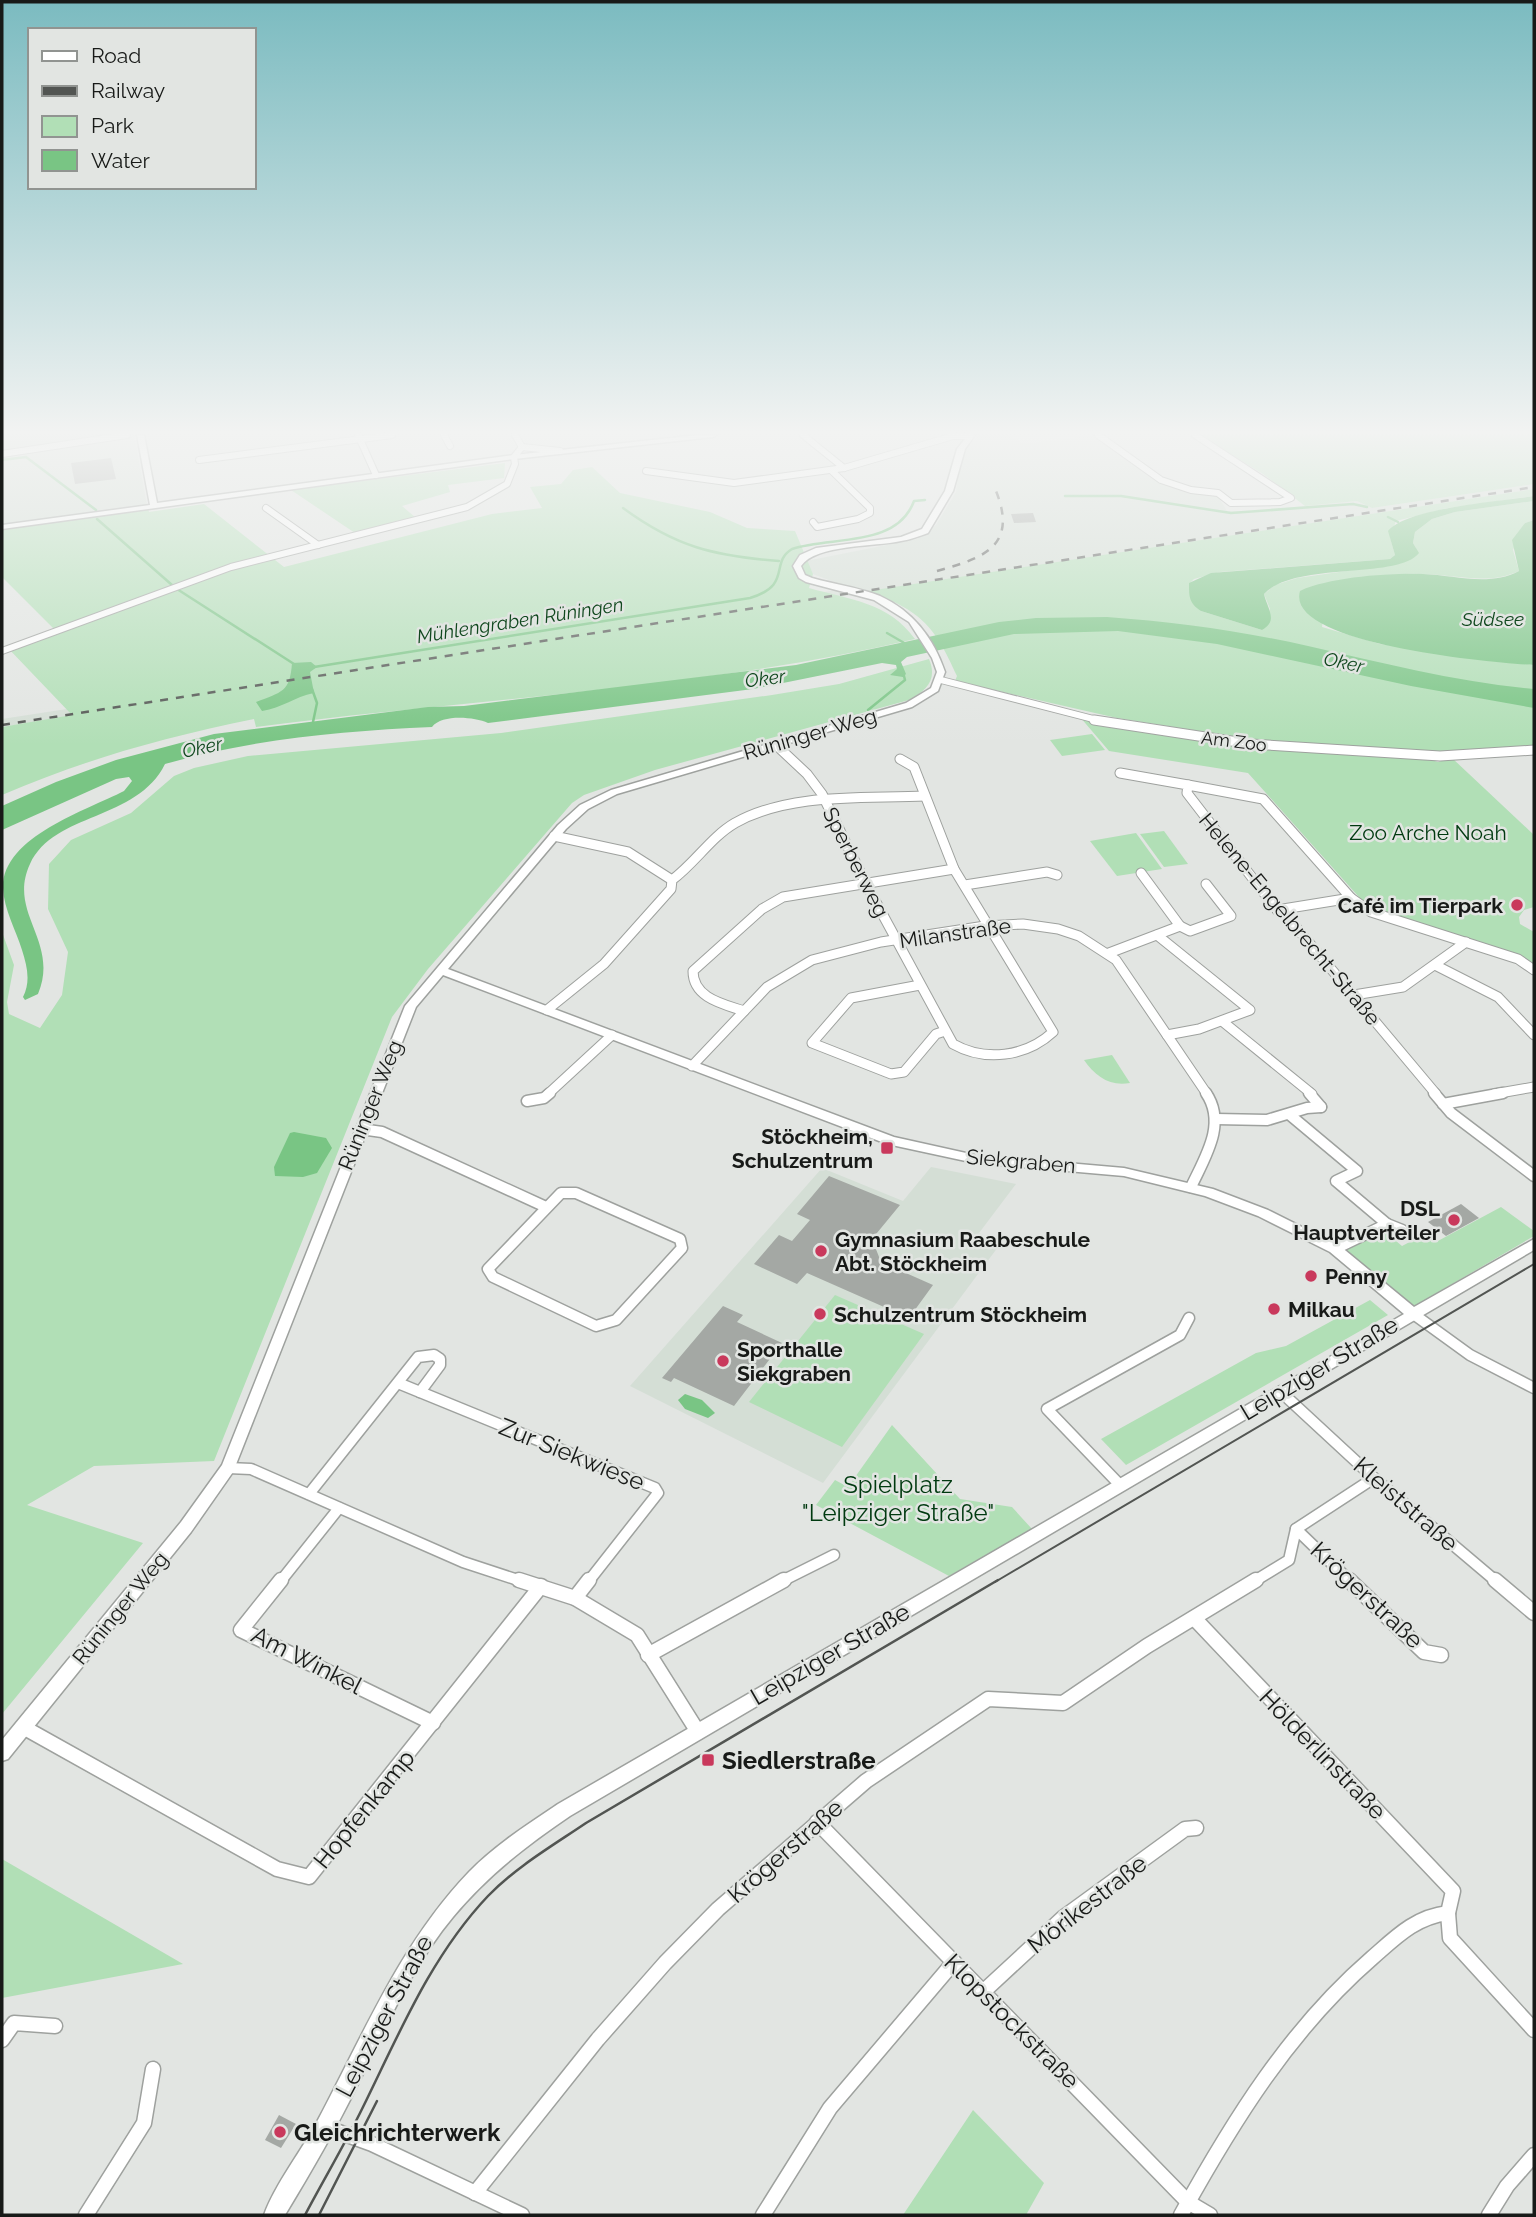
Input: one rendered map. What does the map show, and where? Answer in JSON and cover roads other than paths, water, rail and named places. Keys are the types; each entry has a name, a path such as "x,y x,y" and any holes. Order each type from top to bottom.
{"street":[{"path":"309,538 318,545"},
{"path":"2,652 219,571 344,538"},
{"path":"904,538 820,550 803,557 797,566 802,576 809,580 867,595 904,613 920,631 936,658 942,672 940,680"},
{"name":"Rüninger Weg","path":"2,1753 186,1527 228,1468 360,1129 411,1006 554,836 576,813 605,796 909,705 929,695 940,680"},
{"name":"Am Zoo","path":"940,680 1104,722 1251,744 1440,756 1534,750"},
{"name":"Sperberweg","path":"775,744 807,774 826,803 945,1031 953,1044 972,1054 988,1055 1029,1048 1045,1042 1053,1032 990,926"},
{"path":"900,760 914,767 954,869 990,926"},
{"path":"1120,774 1264,800 1351,898 1378,915 1518,958 1534,970"},
{"name":"Helene-Engelbrecht-Straße","path":"1188,785 1186,793 1277,909 1285,914 1354,995 1443,1104 1462,1124 1534,1175"},
{"path":"672,880 688,870 720,834 736,822 774,809 925,796"},
{"path":"554,836 628,852 672,880"},
{"path":"744,1011 699,992 692,977 698,964 775,900 803,892 954,869"},
{"path":"965,885 1047,872 1057,875"},
{"path":"1141,873 1180,926 1190,931 1231,916 1206,884"},
{"path":"547,1010 604,964 671,889 672,880"},
{"path":"1277,909 1351,898"},
{"name":"Milanstraße","path":"692,1066 774,981 810,961 837,951 990,926 1021,924 1053,927 1084,937 1109,953 1212,1102 1216,1119"},
{"path":"1109,953 1180,926"},
{"path":"1157,935 1250,1010 1199,1029 1167,1035"},
{"path":"1354,995 1403,987 1466,942"},
{"path":"1435,965 1498,997 1534,1035"},
{"name":"Siekgraben","path":"441,970 875,1136 925,1150 975,1159 1094,1168 1191,1187 1263,1213 1335,1249 1412,1313"},
{"path":"920,985 851,998 813,1043 891,1074 898,1074 904,1072 936,1034 945,1031"},
{"path":"1191,1187 1214,1138 1216,1119 1250,1122 1290,1115 1314,1105 1321,1107 1317,1099 1222,1021"},
{"path":"527,1101 544,1098 612,1035"},
{"path":"1443,1104 1534,1087"},
{"path":"1290,1115 1357,1171 1336,1181 1387,1224 1402,1230"},
{"path":"360,1129 382,1132 546,1208"},
{"path":"561,1193 576,1193 680,1239 682,1248 617,1320 596,1326 493,1277 488,1269 546,1208 561,1193"},
{"path":"1335,1249 1387,1224"},
{"name":"Leipziger Straße","path":"274,2215 325,2127 402,1972 449,1904 488,1863 526,1834 698,1732 1534,1244"},
{"path":"1412,1313 1444,1338 1485,1364 1534,1388"},
{"path":"1120,1485 1047,1409 1180,1335 1189,1318"},
{"path":"309,1494 418,1357 434,1355 440,1359 439,1365 420,1392"},
{"name":"Zur Siekwiese","path":"398,1383 655,1488 658,1493 575,1598"},
{"name":"Kleiststraße","path":"1281,1392 1374,1478 1534,1613"},
{"path":"228,1468 251,1469 463,1562 575,1598 636,1635 698,1732"},
{"name":"Krögerstraße","path":"475,2193 631,1999 718,1909 866,1782 988,1699 1063,1703 1289,1560 1296,1529 1374,1478"},
{"name":"Am Winkel","path":"339,1508 242,1630 433,1723"},
{"name":"Krögerstraße","path":"1296,1529 1424,1652 1441,1655"},
{"path":"648,1655 818,1561 834,1555"},
{"name":"Hopfenkamp","path":"23,1727 277,1869 309,1877 541,1586"},
{"name":"Hölderlinstraße","path":"1194,1618 1453,1891 1448,1913"},
{"name":"Klopstockstraße","path":"817,1822 984,1991 1184,2208 1210,2215"},
{"name":"Mörikestraße","path":"984,1991 1064,1917 1185,1829 1196,1828"},
{"path":"1184,2208 1258,2090 1320,2006 1347,1978 1423,1917 1448,1913 1450,1938 1534,2030"},
{"path":"763,2215 830,2108 954,1962"},
{"path":"2,2040 14,2023 55,2026"},
{"path":"86,2215 144,2123 153,2070"},
{"path":"325,2127 372,2144 522,2215"},
{"path":"1489,2215 1507,2186 1534,2155"}],"water":[{"path":"1390,538 1414,538 1413,543 1419,553 1408,561 1390,566 1298,577 1279,584 1264,594 1271,618 1270,623 1262,630 1201,611 1190,599 1189,583 1211,573 1390,559 1395,555"},
{"name":"Südsee","path":"1534,538 1534,665 1398,648 1358,638 1325,625 1304,610 1300,591 1343,579 1409,574 1471,579 1508,576 1519,571 1512,540"},
{"name":"Oker","path":"1107,617 1233,632 1448,677 1534,689 1534,708 1411,686 1217,644 1118,631 1014,634 907,657 901,662 906,674 903,677 890,675 897,669 896,665 882,663 753,689 488,723 475,719 450,718 432,727 331,734 230,748 165,764 152,783 135,796 57,834 42,847 30,864 25,881 25,898 43,958 43,975 38,994 25,1000 23,997 28,979 27,968 4,896 6,870 16,854 31,840 69,817 124,791 132,781 129,777 116,779 2,830 2,806 116,760 214,734 796,665 999,622 1036,618"},
{"path":"311,662 317,667 310,672 314,693 262,711 256,702 283,690 289,680 292,663"},
{"path":"290,1133 326,1138 332,1148 317,1173 303,1177 275,1176 274,1167"},
{"path":"685,1394 702,1400 715,1413 708,1418 685,1409 678,1400"}],"waterway":[{"path":"119,538 172,585"},
{"path":"674,538 715,552 779,561"},
{"name":"Mühlengraben Rüningen","path":"314,667 750,598 771,587 785,555 792,549 858,538"},
{"path":"177,589 294,664"},
{"path":"887,633 906,644"},
{"path":"868,710 905,680 903,672"},
{"name":"Mühlengraben Rüningen","path":"312,689 317,703 313,722"}],"tram line":[{"path":"995,1582 1534,1264"},
{"path":"305,2215 433,1970 468,1919 499,1885 586,1823 998,1580"},
{"path":"319,2215 377,2101"}],"railway":[{"path":"937,571 969,561 992,547 998,538"},
{"path":"2,725 1203,538"}],"place":[{"name":"Café im Tierpark","path":"1517,905"},
{"name":"Stöckheim, Schulzentrum","path":"887,1148"},
{"name":"DSL Hauptverteiler","path":"1454,1220"},
{"name":"Gymnasium Raabeschule Abt. Stöckheim","path":"821,1251"},
{"name":"Penny","path":"1311,1276"},
{"name":"Milkau","path":"1274,1309"},
{"name":"Schulzentrum Stöckheim","path":"820,1314"},
{"name":"Sporthalle Siekgraben","path":"723,1361"},
{"name":"Siedlerstraße","path":"708,1760"},
{"name":"Gleichrichterwerk","path":"280,2132"}],"park label":[{"name":"Zoo Arche Noah","path":"1428,832"},
{"name":"Spielplatz \"Leipziger Straße\"","path":"898,1498"}]}
